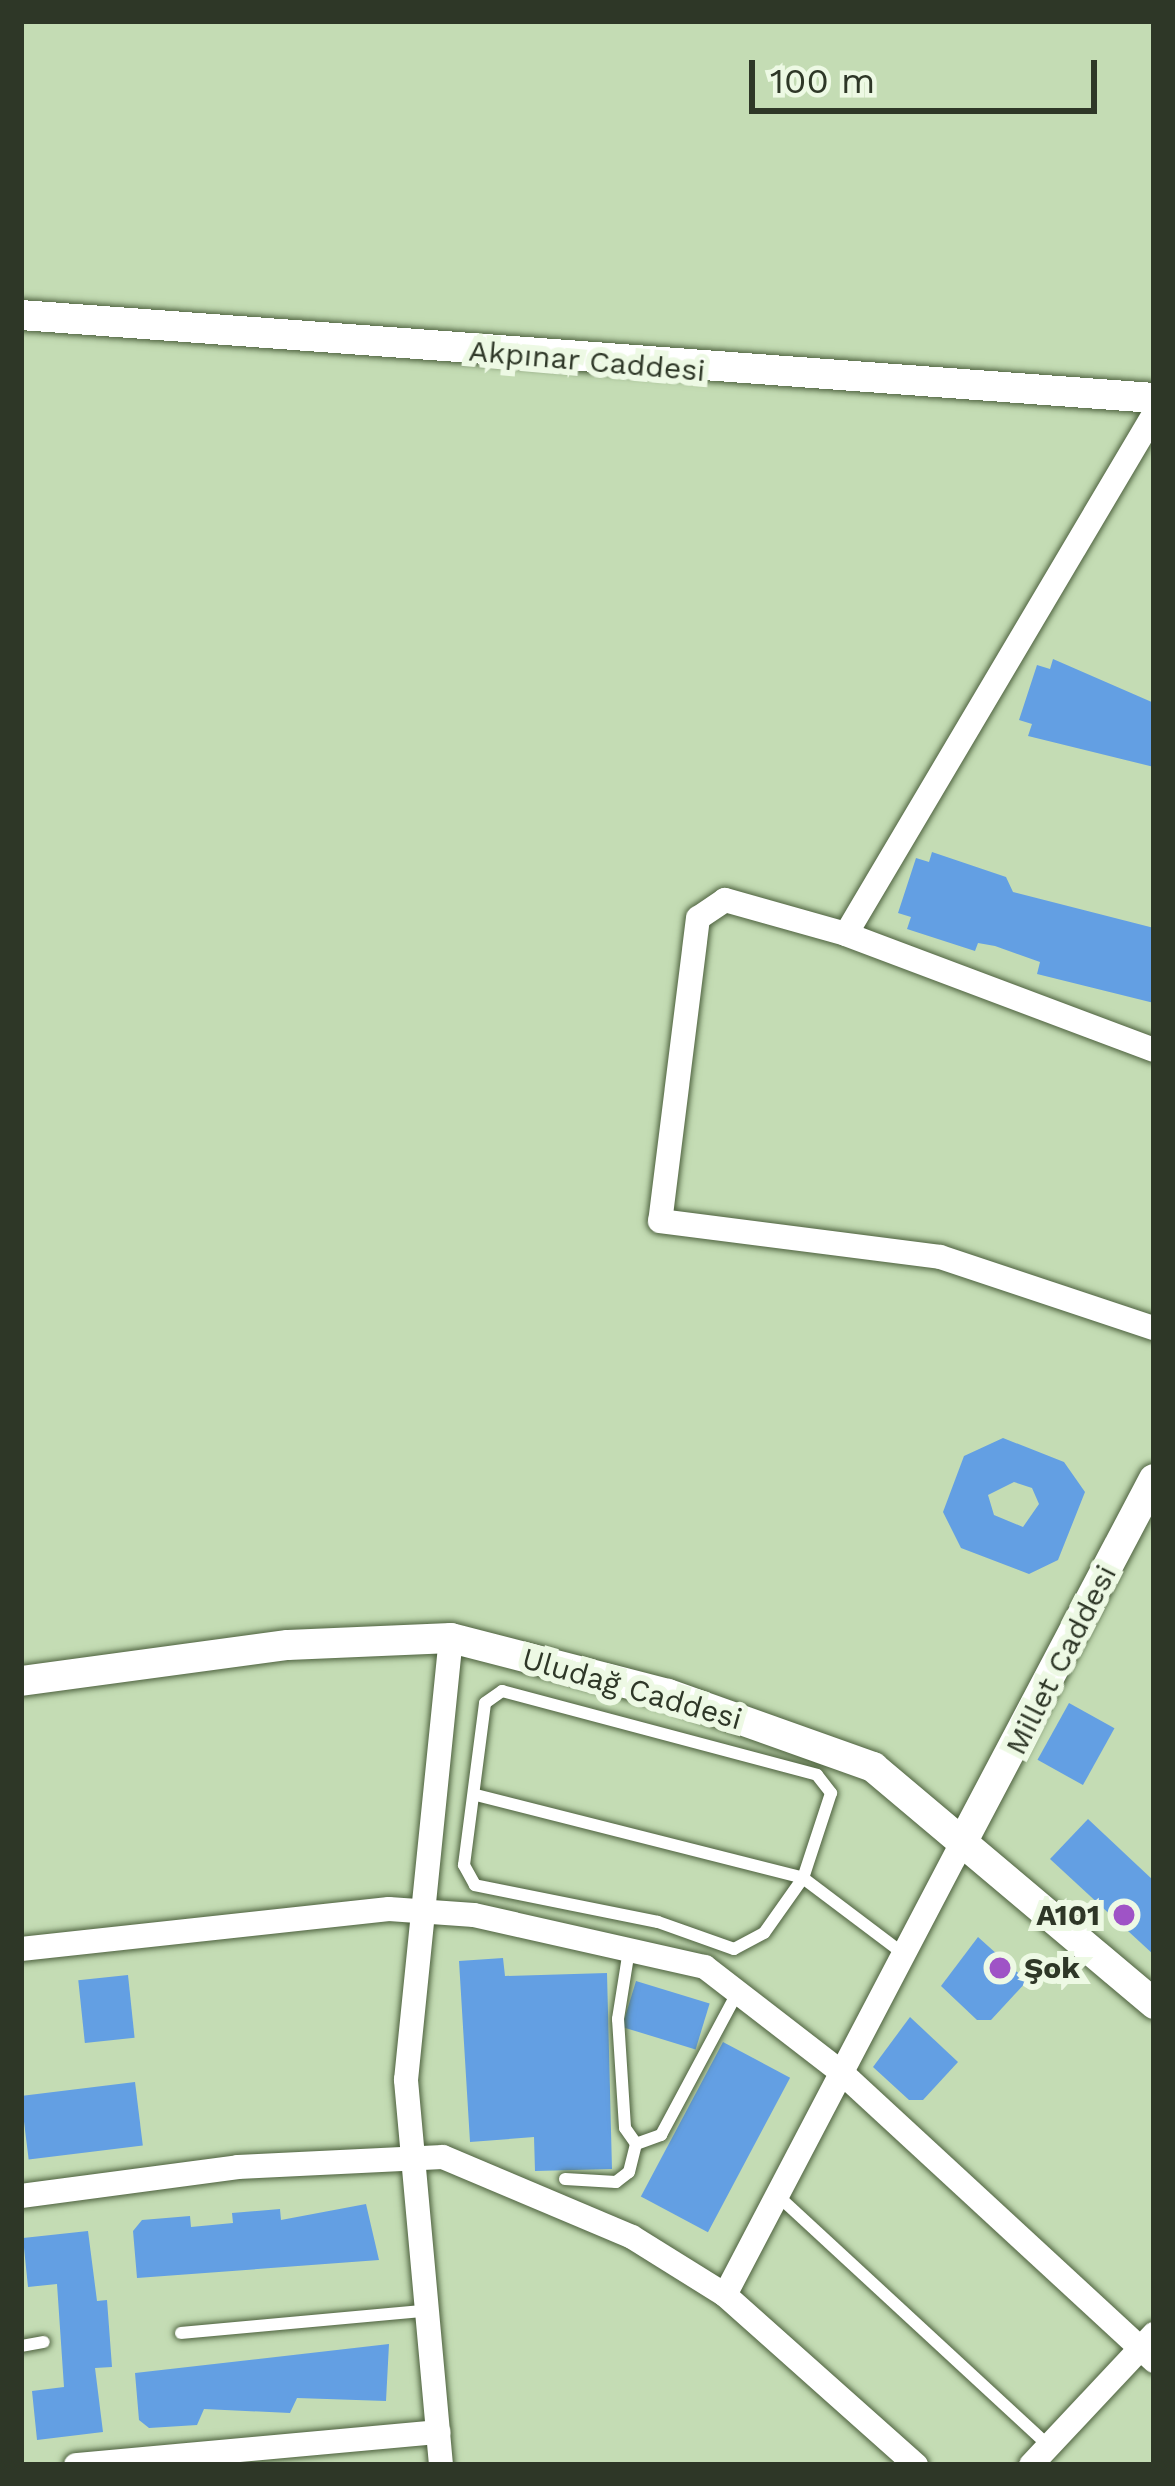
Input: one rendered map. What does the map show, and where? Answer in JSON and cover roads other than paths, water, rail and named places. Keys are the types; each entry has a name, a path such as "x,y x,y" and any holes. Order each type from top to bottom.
{"street":[{"name":"Akpınar Caddesi","path":"21,315 1154,398"},
{"path":"846,934 1154,414"},
{"path":"1154,1050 846,934 725,900 698,918 660,1221 940,1257 1154,1328"},
{"name":"Millet Caddesi","path":"964,1839 1154,1479"},
{"path":"442,2465 407,2159 417,1911 452,1638"},
{"name":"Uludağ Caddesi","path":"21,1682 288,1645 452,1638 668,1694 873,1767 964,1839 1154,2004"},
{"path":"725,2295 964,1839"},
{"path":"21,1948 417,1911 705,1967 842,2072 1150,2348 1031,2465"},
{"path":"21,2196 238,2167 443,2157 611,2228 725,2295 916,2465"},
{"path":"76,2465 438,2432"}],"lane":[{"path":"502,1690 817,1775 831,1793 802,1878 764,1933 734,1949 658,1922 475,1885 464,1864 485,1703 502,1690"},
{"path":"476,1795 802,1878 904,1954"},
{"path":"565,2180 616,2182 629,2172 636,2144 625,2128 618,2018 629,1950"},
{"path":"636,2144 661,2135 738,1992"},
{"path":"777,2195 1049,2446"},
{"path":"181,2333 424,2311"},
{"path":"21,2346 44,2342"}],"place":[{"name":"A101","path":"1124,1915"},
{"name":"Şok","path":"1000,1968"}]}
